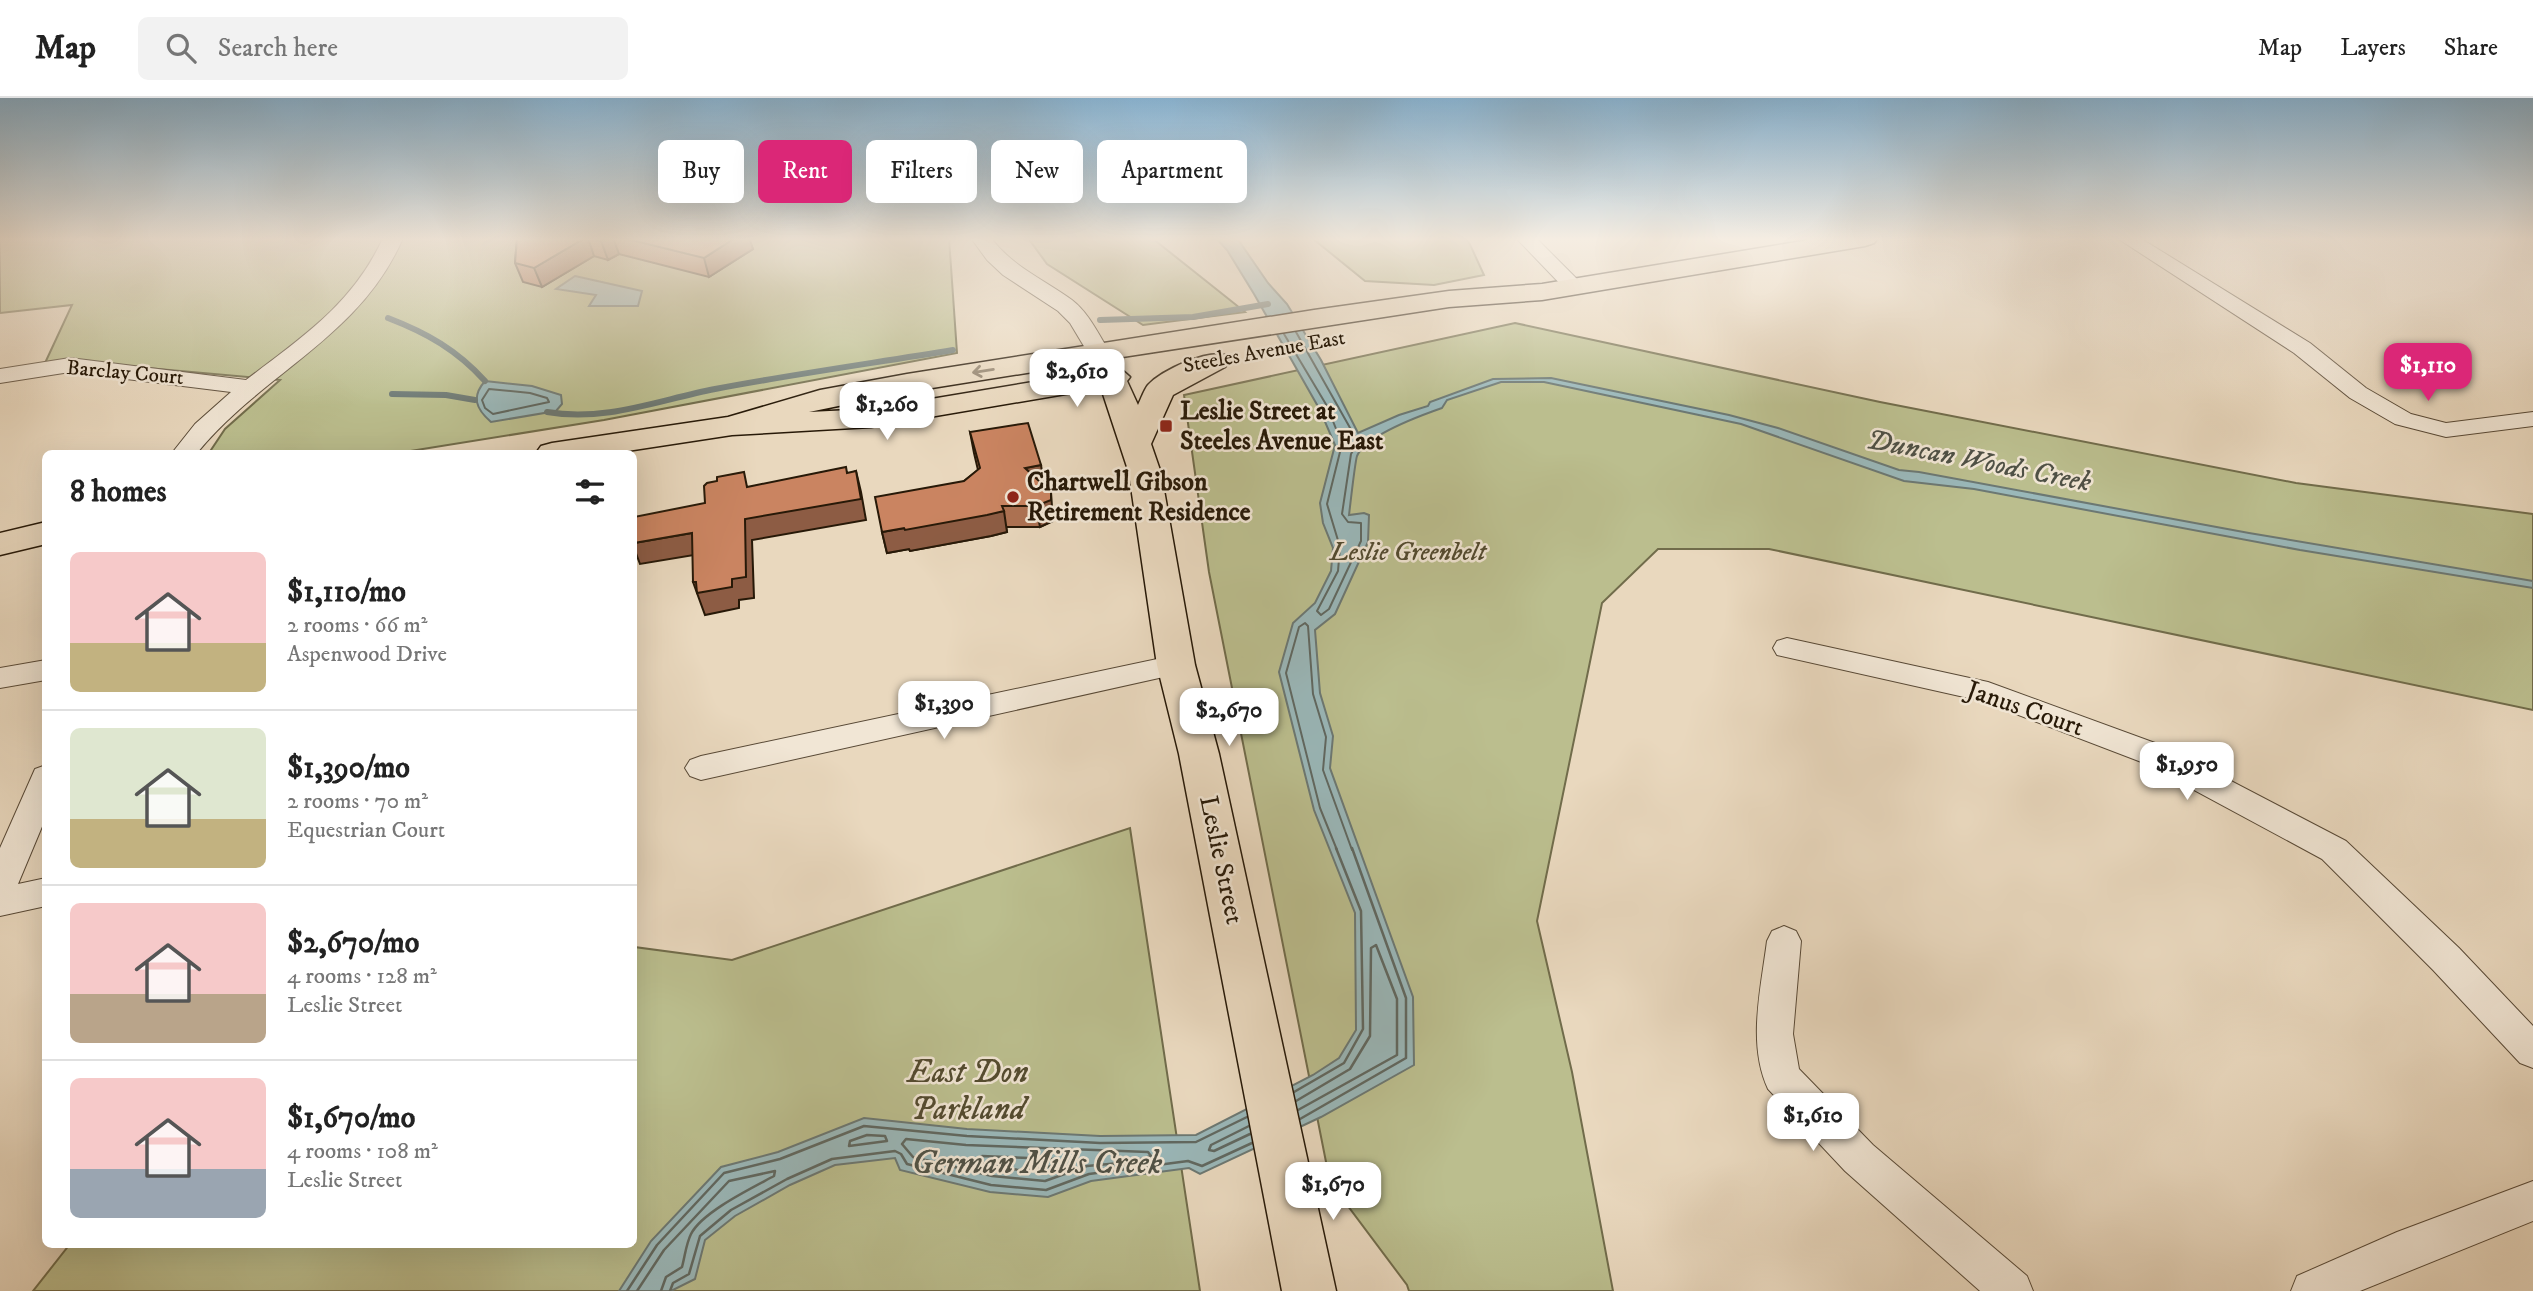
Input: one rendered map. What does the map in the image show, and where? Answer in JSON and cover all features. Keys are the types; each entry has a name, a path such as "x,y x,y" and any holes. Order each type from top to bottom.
{"main road":[{"name":"Steeles Avenue East","path":"572,450 732,426 871,418 1036,391 1104,365 1231,332 1449,299 1520,294"},
{"name":"Steeles Avenue East","path":"732,426 820,399 856,392 1104,365 1215,361 1465,317 1537,294"},
{"path":"1036,391 1082,404 1102,414 1136,443 1160,390 1176,379 1215,361"},
{"name":"Leslie Street","path":"1104,365 1119,394 1145,473 1176,664 1199,754 1309,1291"}],"street":[{"path":"187,450 250,387 309,344 361,294"},
{"name":"Leslie Street","path":"1046,294 1066,306 1079,320 1104,365"},
{"path":"2216,294 2302,348 2358,393 2403,419 2427,427 2454,430 2533,419"},
{"name":"Barclay Court","path":"0,376 70,365 250,387"},
{"name":"Janus Court","path":"1787,648 1988,692 2155,755 2334,850 2445,959 2533,1051"},
{"path":"701,768 1176,664"},
{"path":"0,678 42,671"},
{"path":"0,887 42,787"},
{"path":"0,902 42,893"},
{"path":"1784,941 1775,1034 1781,1077 1859,1158 2012,1291"},
{"path":"2312,1291 2397,1253 2533,1201"}],"green space":[{"path":"0,294 953,294 957,353 604,420 417,450 211,450 225,429 280,380 80,362 45,363 72,305 0,313"},
{"path":"1094,294 1222,294 1245,312 1143,325"},
{"name":"Leslie Greenbelt","path":"1515,323 1880,402 2296,483 2533,514 2533,710 1769,549 1658,549 1602,603 1537,921 1572,1072 1613,1291 1409,1291 1330,1182 1209,572 1184,395"},
{"name":"East Don Parkland","path":"1130,828 1200,1291 33,1291 67,1248 637,1248 637,947 732,960"}],"water":[{"path":"587,294 641,294 638,306 589,306 596,295"},
{"name":"German Mills Creek","path":"1254,294 1278,294 1287,304 1321,360 1358,433 1493,379 1551,378 1729,415 1778,428 1899,470 2533,581 2533,588 2300,550 1974,489 1904,481 1741,424 1544,382 1501,382 1447,400 1442,408 1383,433 1362,448 1357,456 1349,515 1369,515 1368,542 1335,614 1315,630 1320,693 1333,736 1330,768 1413,997 1414,1065 1321,1117 1200,1174 1189,1168 1091,1181 1048,1197 990,1192 900,1170 895,1158 835,1165 790,1185 735,1216 705,1240 695,1279 671,1291 619,1291 651,1241 721,1167 778,1152 864,1118 967,1129 1100,1136 1196,1135 1313,1075 1339,1058 1356,1030 1355,913 1314,810 1279,672 1293,623 1315,603 1331,571 1333,548 1323,523 1320,503 1335,445 1320,410"},
{"path":"485,381 532,386 561,395 562,404 556,411 491,422 477,403 478,392"}],"building":[{"path":"1028,423 1041,465 1025,468 1051,492 1051,500 1036,506 1002,506 1004,511 987,515 882,532 875,497 964,481 980,468 970,432"},
{"path":"846,467 847,473 856,471 861,499 745,519 746,577 732,579 732,587 697,593 696,582 693,582 692,533 637,542 637,516 705,503 704,486 717,481 717,477 744,472 747,487"}],"waterway":[{"path":"1100,320 1193,317 1268,304"},
{"path":"388,318 441,344 464,360 485,381"},
{"path":"547,412 611,412 715,389 953,350"},
{"path":"392,394 446,395 475,400"}],"place":[{"name":"Leslie Street at Steeles Avenue East","path":"1166,426"},
{"name":"Chartwell Gibson Retirement Residence","path":"1013,497"}],"water label":[{"name":"Duncan Woods Creek","path":"1979,461"}]}
